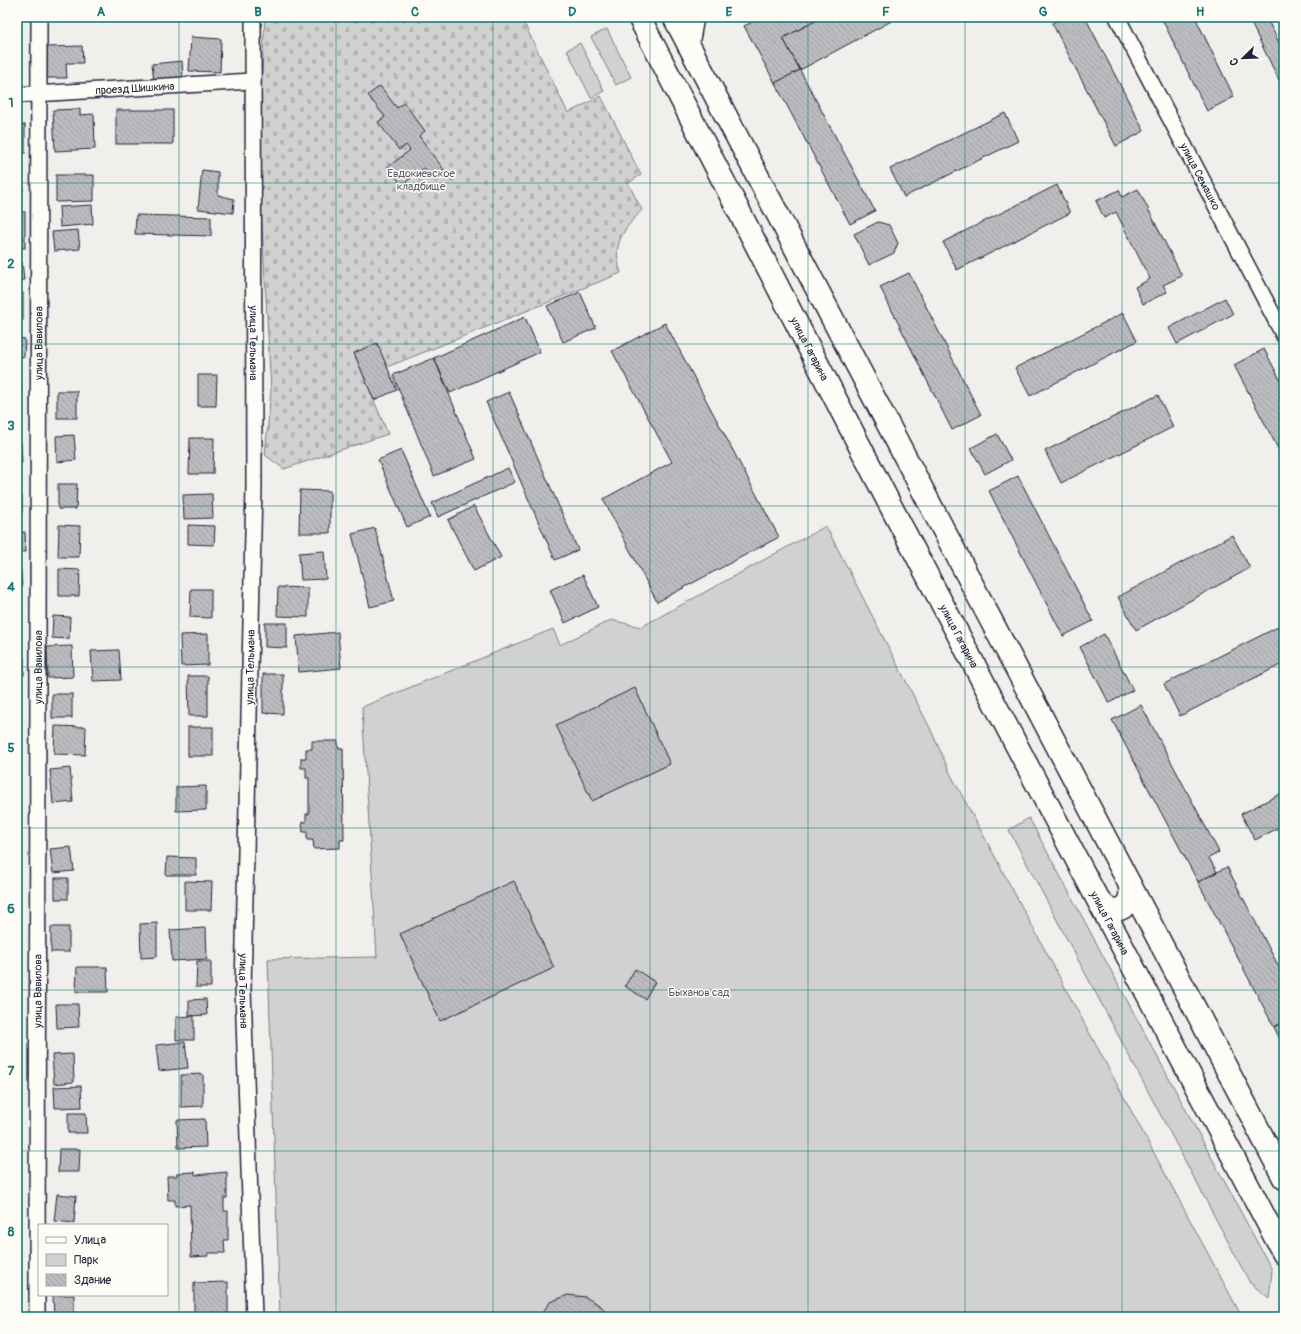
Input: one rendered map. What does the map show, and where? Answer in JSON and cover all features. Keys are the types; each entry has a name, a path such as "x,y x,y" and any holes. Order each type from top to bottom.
{"main road":[{"name":"улица Гагарина","path":"639,17 887,499 1284,1254"},
{"path":"674,17 1284,1178"},
{"path":"688,45 693,17"},
{"path":"1098,898 1102,905 1108,909 1115,910 1122,908 1128,904 1131,897 1129,883"}],"street":[{"name":"улица Вавилова","path":"37,1317 39,17"},
{"name":"улица Тельмана","path":"252,17 254,486 243,989 254,1317"},
{"name":"улица Семашко","path":"1117,17 1284,336"},
{"name":"проезд Шишкина","path":"17,95 252,81"}],"green space":[{"name":"Евдокиевское кладбище","path":"265,17 521,17 568,113 601,96 641,175 628,183 642,210 624,231 618,246 618,263 621,273 387,367 354,353 388,434 284,469 265,455 271,391 258,150"},
{"path":"607,29 631,77 616,85 591,37"},
{"path":"580,43 604,91 591,98 567,50"},
{"name":"Быханов сад","path":"826,526 930,728 951,775 1242,1317 280,1317 268,959 377,957 362,707 553,629 560,645 611,620 641,627"},
{"path":"1029,818 1272,1270 1269,1298 1250,1283 1009,830"}],"building":[{"path":"68,17 92,17 92,21 68,22"},
{"path":"762,17 823,17 783,38 800,70 775,83 744,26"},
{"path":"823,17 899,17 800,70 783,38"},
{"path":"1064,17 1085,17 1144,131 1116,146 1052,23"},
{"path":"1161,17 1195,17 1234,97 1207,111"},
{"path":"1248,17 1266,17 1284,52 1284,78 1279,80"},
{"path":"191,37 221,39 220,72 189,71"},
{"path":"82,46 83,63 66,63 67,78 47,78 47,47"},
{"path":"17,53 19,53 22,77 17,77"},
{"path":"182,61 183,79 154,81 152,64"},
{"path":"800,70 875,211 850,224 775,83"},
{"path":"380,86 397,108 404,103 425,131 419,136 444,170 432,179 424,168 402,185 388,167 410,150 406,145 399,150 378,122 385,117 368,95"},
{"path":"80,109 80,115 94,114 95,149 55,151 53,110"},
{"path":"116,110 173,110 173,144 116,144"},
{"path":"1005,113 1018,141 904,197 890,169"},
{"path":"17,125 25,125 25,153 17,153"},
{"path":"202,170 218,172 218,195 234,199 233,213 198,209"},
{"path":"17,173 22,173 23,190 17,190"},
{"path":"56,175 94,175 94,201 56,202"},
{"path":"1057,185 1070,213 957,270 943,242"},
{"path":"1138,189 1182,276 1163,285 1167,292 1143,304 1135,287 1150,279 1116,212 1104,218 1096,201 1119,190 1122,197"},
{"path":"92,205 93,224 60,227 59,207"},
{"path":"17,212 25,212 25,248 17,248"},
{"path":"136,215 211,217 211,236 135,234"},
{"path":"878,222 889,225 898,243 894,253 869,265 854,234"},
{"path":"78,230 80,249 54,251 52,232"},
{"path":"22,262 24,280 17,281 17,263"},
{"path":"909,273 981,415 952,430 880,287"},
{"path":"580,292 596,328 563,342 547,306"},
{"path":"17,293 23,293 23,320 17,320"},
{"path":"1225,298 1233,314 1177,344 1169,328"},
{"path":"1123,313 1137,341 1030,396 1015,368"},
{"path":"525,317 540,352 450,393 434,358"},
{"path":"665,323 779,537 657,602 603,499 672,462 612,351"},
{"path":"17,338 25,339 24,357 17,356"},
{"path":"377,343 397,390 374,400 354,353"},
{"path":"1264,349 1284,387 1284,460 1234,365"},
{"path":"434,358 476,459 434,476 393,375"},
{"path":"198,375 217,375 216,406 198,406"},
{"path":"17,380 21,380 23,412 17,412"},
{"path":"57,391 77,391 77,418 57,418"},
{"path":"509,392 578,550 555,560 486,402"},
{"path":"1158,395 1173,427 1061,483 1045,451"},
{"path":"997,434 1011,460 985,474 971,448"},
{"path":"74,435 76,460 57,462 56,436"},
{"path":"190,438 214,438 213,474 189,474"},
{"path":"17,442 21,442 22,463 17,464"},
{"path":"401,450 430,517 407,527 378,460"},
{"path":"508,468 515,482 438,517 432,503"},
{"path":"1018,476 1093,621 1063,636 989,491"},
{"path":"58,484 77,484 76,509 58,509"},
{"path":"300,490 330,491 330,533 299,533"},
{"path":"212,494 213,518 184,519 183,495"},
{"path":"17,496 22,496 22,513 17,514"},
{"path":"474,506 501,557 474,571 448,520"},
{"path":"59,525 80,526 79,557 58,557"},
{"path":"188,525 215,526 214,545 188,544"},
{"path":"375,528 394,601 370,607 352,534"},
{"path":"25,532 26,552 17,552 17,533"},
{"path":"1232,535 1250,568 1136,630 1118,597"},
{"path":"324,551 326,579 301,580 299,553"},
{"path":"59,569 80,570 79,596 59,596"},
{"path":"17,570 21,570 22,588 17,588"},
{"path":"583,575 598,607 565,623 550,590"},
{"path":"278,587 308,588 308,617 277,616"},
{"path":"191,589 211,589 211,618 190,617"},
{"path":"53,616 70,617 69,639 52,638"},
{"path":"265,623 287,623 287,648 265,647"},
{"path":"1280,626 1284,633 1284,663 1180,716 1164,684"},
{"path":"338,632 341,668 299,672 296,636"},
{"path":"208,634 208,665 181,666 180,635"},
{"path":"1104,634 1133,690 1109,703 1080,647"},
{"path":"72,646 73,677 48,678 47,647"},
{"path":"119,650 121,680 93,681 91,651"},
{"path":"17,658 24,658 24,675 17,675"},
{"path":"263,674 283,674 283,714 263,713"},
{"path":"188,676 208,676 208,716 189,716"},
{"path":"635,688 670,764 592,801 556,725"},
{"path":"52,694 72,694 72,718 52,718"},
{"path":"1141,705 1219,852 1209,858 1217,872 1198,882 1112,720"},
{"path":"55,726 86,727 85,755 54,754"},
{"path":"188,727 213,727 213,756 188,756"},
{"path":"312,741 338,741 338,748 343,748 344,840 340,840 340,848 314,849 313,840 307,840 307,832 303,832 302,822 306,822 306,814 309,814 309,778 306,778 306,768 301,768 301,758 306,758 306,749 312,749"},
{"path":"17,761 19,761 18,793 17,793"},
{"path":"70,768 73,802 53,804 50,770"},
{"path":"206,786 206,810 176,811 176,787"},
{"path":"1284,792 1284,825 1255,840 1241,814"},
{"path":"17,817 19,817 19,834 17,834"},
{"path":"71,847 74,871 53,873 50,849"},
{"path":"167,857 196,858 196,875 166,875"},
{"path":"1227,867 1284,977 1284,1022 1274,1027 1198,882"},
{"path":"55,878 68,878 68,899 55,899"},
{"path":"185,881 212,882 211,910 185,910"},
{"path":"514,881 554,968 440,1021 400,934"},
{"path":"157,923 157,957 141,958 140,924"},
{"path":"51,927 69,927 69,952 51,952"},
{"path":"206,928 207,959 172,961 170,930"},
{"path":"18,948 18,980 17,980"},
{"path":"197,961 211,961 211,987 196,987"},
{"path":"77,967 107,967 108,992 76,992"},
{"path":"635,969 655,982 645,999 625,986"},
{"path":"17,985 21,985 20,1001 17,1000"},
{"path":"206,999 207,1015 189,1016 189,1000"},
{"path":"56,1004 78,1004 79,1027 57,1028"},
{"path":"194,1016 194,1040 176,1040 176,1017"},
{"path":"17,1017 19,1017 19,1032 17,1032"},
{"path":"1284,1022 1284,1047 1274,1027"},
{"path":"185,1042 188,1068 159,1071 156,1045"},
{"path":"73,1054 74,1082 54,1084 52,1055"},
{"path":"203,1074 203,1106 181,1107 181,1075"},
{"path":"18,1086 18,1114 17,1114"},
{"path":"81,1086 82,1107 55,1108 54,1087"},
{"path":"68,1113 86,1113 87,1133 68,1133"},
{"path":"205,1119 206,1147 178,1148 177,1120"},
{"path":"59,1149 80,1149 79,1172 58,1172"},
{"path":"195,1172 195,1175 227,1172 227,1198 224,1198 224,1211 228,1211 228,1240 224,1240 225,1253 208,1253 208,1256 191,1257 190,1205 175,1206 175,1200 168,1200 167,1176 177,1176 177,1173"},
{"path":"57,1194 76,1196 74,1223 54,1221"},
{"path":"228,1282 228,1317 194,1317 194,1283"},
{"path":"568,1295 585,1297 601,1306 609,1317 539,1317 550,1302"},
{"path":"53,1296 74,1296 74,1317 54,1317"}]}
